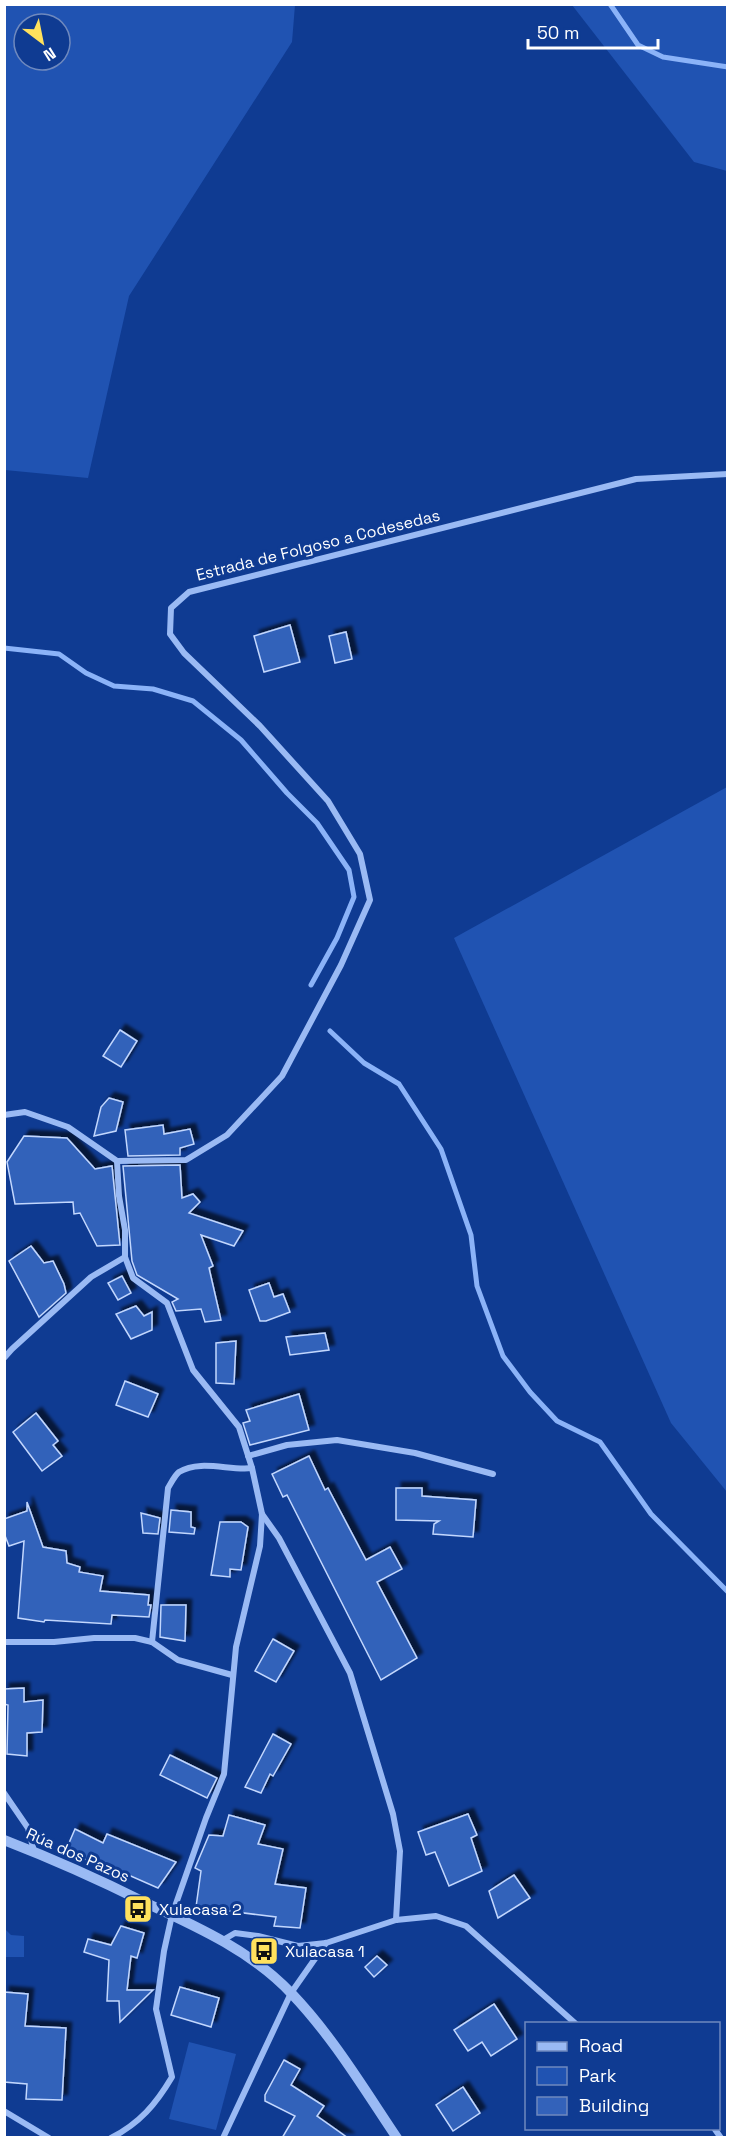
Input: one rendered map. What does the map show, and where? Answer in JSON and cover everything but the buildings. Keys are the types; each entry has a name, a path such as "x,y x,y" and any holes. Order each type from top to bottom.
{"street":[{"name":"Estrada de Folgoso a Codesedas","path":"117,1161 186,1160 227,1135 282,1076 341,965 370,900 360,854 328,801 260,726 184,653 170,634 171,608 189,592 636,479 728,474"},
{"path":"4,1115 25,1112 68,1126 117,1161 119,1196 125,1230 125,1257 133,1278 167,1303 194,1370 239,1427 252,1468 261,1514 260,1546 236,1647 232,1675 224,1774 172,1915 164,1952 156,2009 172,2077 158,2101 129,2129 111,2138"},
{"path":"4,1358 12,1348 91,1277 125,1257"},
{"path":"248,1456 287,1445 337,1440 415,1454 493,1474"},
{"path":"152,1642 168,1488 178,1472 195,1466 239,1470 252,1468"},
{"path":"261,1514 279,1538 350,1673 393,1814 400,1851 396,1920"},
{"path":"4,1642 135,1638 152,1642 178,1660 232,1675"},
{"path":"4,1792 28,1828 34,1852"},
{"name":"Rúa dos Pazos","path":"4,1840 172,1915 223,1940 259,1965 291,1993 322,2028 398,2138"},
{"path":"223,1940 235,1933 258,1936 298,1947 326,1943 396,1920 436,1916 466,1926 574,2022"},
{"path":"223,2138 291,1993 326,1943"},
{"path":"4,2111 49,2138"}],"green space":[{"path":"4,5 295,5 292,42 129,296 88,478 5,470"},
{"path":"572,5 727,5 727,171 694,162"},
{"path":"727,787 727,1492 671,1423 454,938"},
{"path":"4,1928 11,1935 24,1936 24,1957 5,1957"},
{"path":"189,2042 236,2054 216,2130 169,2119"}],"waterway":[{"path":"610,4 638,45 663,57 728,67"},
{"path":"4,648 59,654 86,673 114,686 153,689 193,701 241,740 287,793 317,823 349,870 354,897 337,938 311,985"},
{"path":"330,1031 364,1063 399,1084 441,1149 471,1235 477,1286 503,1356 530,1392 557,1421 600,1442 651,1514 728,1592"}],"place":[{"name":"Xulacasa 2","path":"138,1909"},
{"name":"Xulacasa 1","path":"264,1951"}]}
